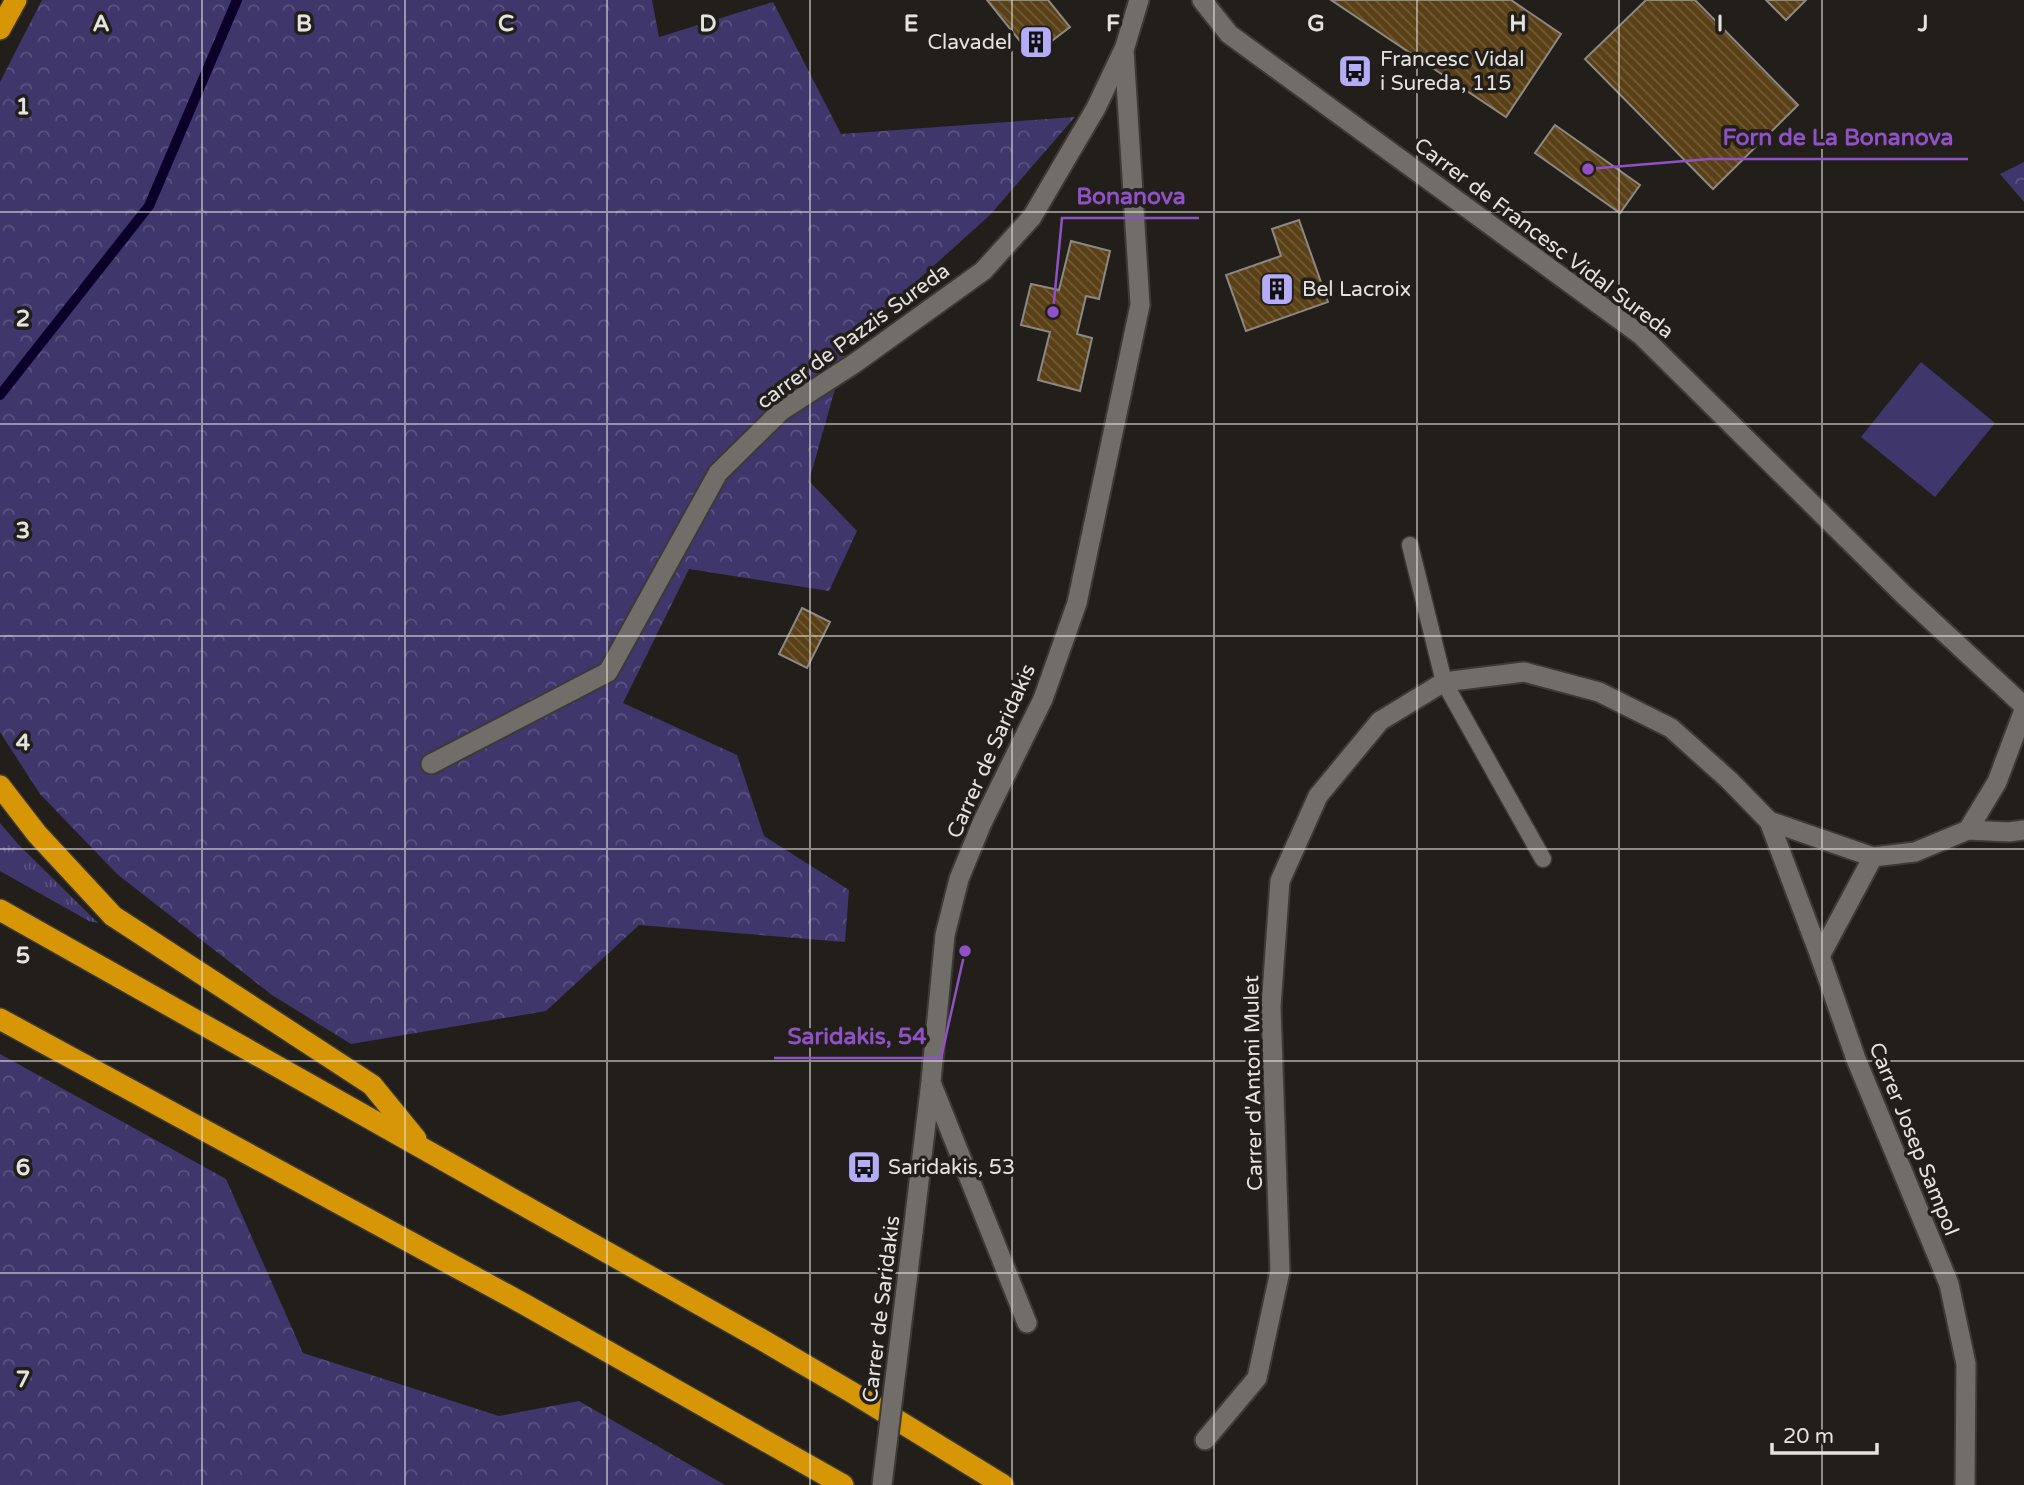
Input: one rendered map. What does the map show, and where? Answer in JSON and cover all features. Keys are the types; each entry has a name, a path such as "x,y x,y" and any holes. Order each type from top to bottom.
{"highway":[{"path":"0,29 16,0"},
{"path":"0,786 37,834 113,916 372,1085 424,1149"},
{"path":"0,910 853,1393 1003,1485"},
{"path":"0,1019 524,1304 843,1485"}],"street":[{"name":"Carrer de Saridakis","path":"882,1485 931,1081 945,935 959,879 982,823 1043,699 1077,603 1140,305 1124,51 1139,0"},
{"name":"Carrer de Francesc Vidal Sureda","path":"1202,0 1229,34 1641,335 2024,708"},
{"name":"carrer de Pazzis Sureda","path":"431,764 608,672 718,473 781,411 855,363 984,271 1032,217 1096,108 1124,51"},
{"name":"Carrer d'Antoni Mulet","path":"1205,1440 1257,1378 1280,1271 1271,1007 1280,881 1318,796 1380,721 1444,682 1524,672 1599,692 1671,728 1729,779 1769,821"},
{"path":"1968,830 1997,782 2024,708"},
{"path":"1769,821 1873,857 1915,852 1968,830 2024,830"},
{"name":"Carrer Josep Sampol","path":"1769,821 1856,1059 1949,1284 1966,1364 1965,1485"},
{"path":"1820,956 1873,857"},
{"path":"931,1081 1027,1323"}],"lane":[{"path":"1410,545 1444,682 1544,859"}],"green space":[{"path":"42,0 652,0 659,37 773,2 841,134 1075,117 990,215 848,343 809,481 857,531 829,591 689,569 623,703 737,755 764,836 849,890 845,942 639,925 546,1011 351,1044 272,995 117,874 40,794 0,732 0,82"},
{"path":"2024,162 2024,202 2000,174"},
{"path":"1921,362 1995,423 1935,497 1861,437"},
{"path":"0,823 98,923 89,921 0,871"},
{"path":"0,1054 226,1179 303,1353 499,1416 579,1401 725,1485 0,1485"}],"building":[{"name":"Clavadel","path":"987,0 1048,0 1070,27 1032,56"},
{"path":"1331,0 1511,0 1561,34 1506,117"},
{"path":"1646,0 1695,0 1798,105 1713,189 1585,59"},
{"path":"1766,0 1806,0 1786,20"},
{"path":"1555,125 1640,185 1620,213 1535,153"},
{"name":"Bel Lacroix","path":"1299,220 1328,302 1246,331 1226,275 1281,256 1272,229"},
{"path":"1071,241 1110,251 1099,299 1086,296 1077,334 1092,338 1080,391 1038,380 1050,332 1021,325 1031,284 1059,290"},
{"path":"802,608 830,622 807,668 779,654"}],"waterway":[{"path":"0,395 149,206 237,0"}],"place":[{"name":"Clavadel","path":"1036,42"},
{"name":"Francesc Vidal i Sureda, 115","path":"1355,71"},
{"name":"Forn de La Bonanova","path":"1588,169"},
{"name":"Bel Lacroix","path":"1277,289"},
{"name":"Bonanova","path":"1053,312"},
{"name":"Saridakis, 54","path":"965,951"},
{"name":"Saridakis, 53","path":"864,1167"}]}
